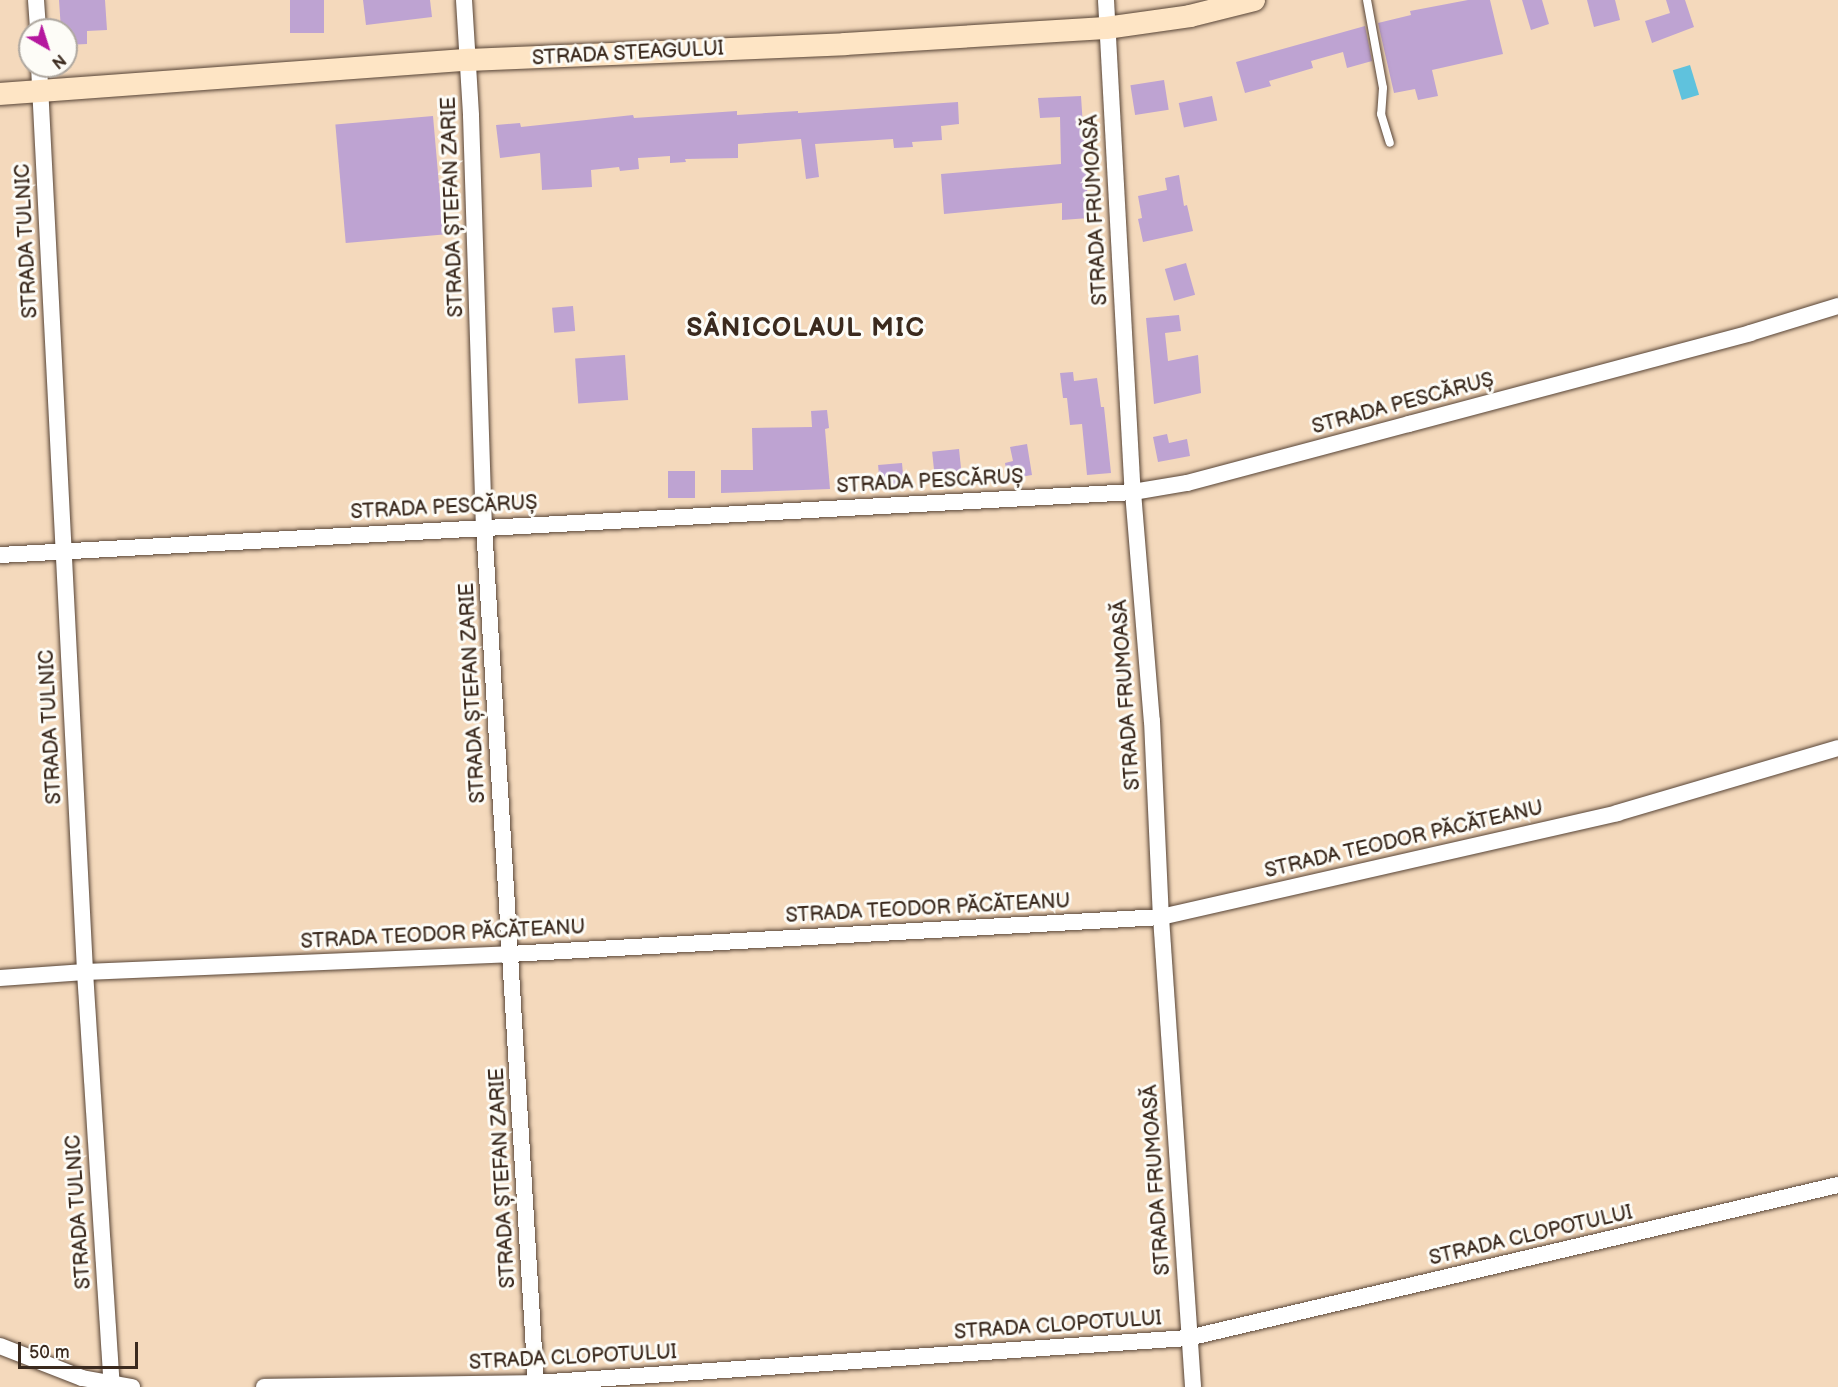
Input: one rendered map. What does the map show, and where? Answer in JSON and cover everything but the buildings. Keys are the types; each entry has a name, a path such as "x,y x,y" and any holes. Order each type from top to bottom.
{"main road":[{"name":"STRADA STEAGULUI","path":"0,94 468,60 845,44 1106,28 1190,16 1254,0"}],"street":[{"path":"36,0 37,18"},
{"name":"STRADA ȘTEFAN ZARIE","path":"464,0 484,526 536,1383"},
{"name":"STRADA FRUMOASĂ","path":"1106,0 1133,492 1152,721 1161,917 1193,1387"},
{"name":"STRADA TULNIC","path":"40,78 85,972 112,1386"},
{"name":"STRADA PESCĂRUȘ","path":"0,555 484,526 1133,492 1187,483 1750,333 1838,306"},
{"name":"STRADA TEODOR PĂCĂTEANU","path":"0,978 85,972 510,954 1161,917 1617,813 1838,748"},
{"name":"STRADA CLOPOTULUI","path":"264,1387 536,1383 1188,1338 1838,1185"},
{"path":"0,1346 82,1378 112,1386 132,1387"}],"lane":[{"path":"1367,0 1383,88 1381,114 1390,143"}],"water":[{"path":"1690,65 1699,95 1682,100 1673,70"}],"district":[{"name":"SÂNICOLAUL MIC","path":"806,329"}]}
